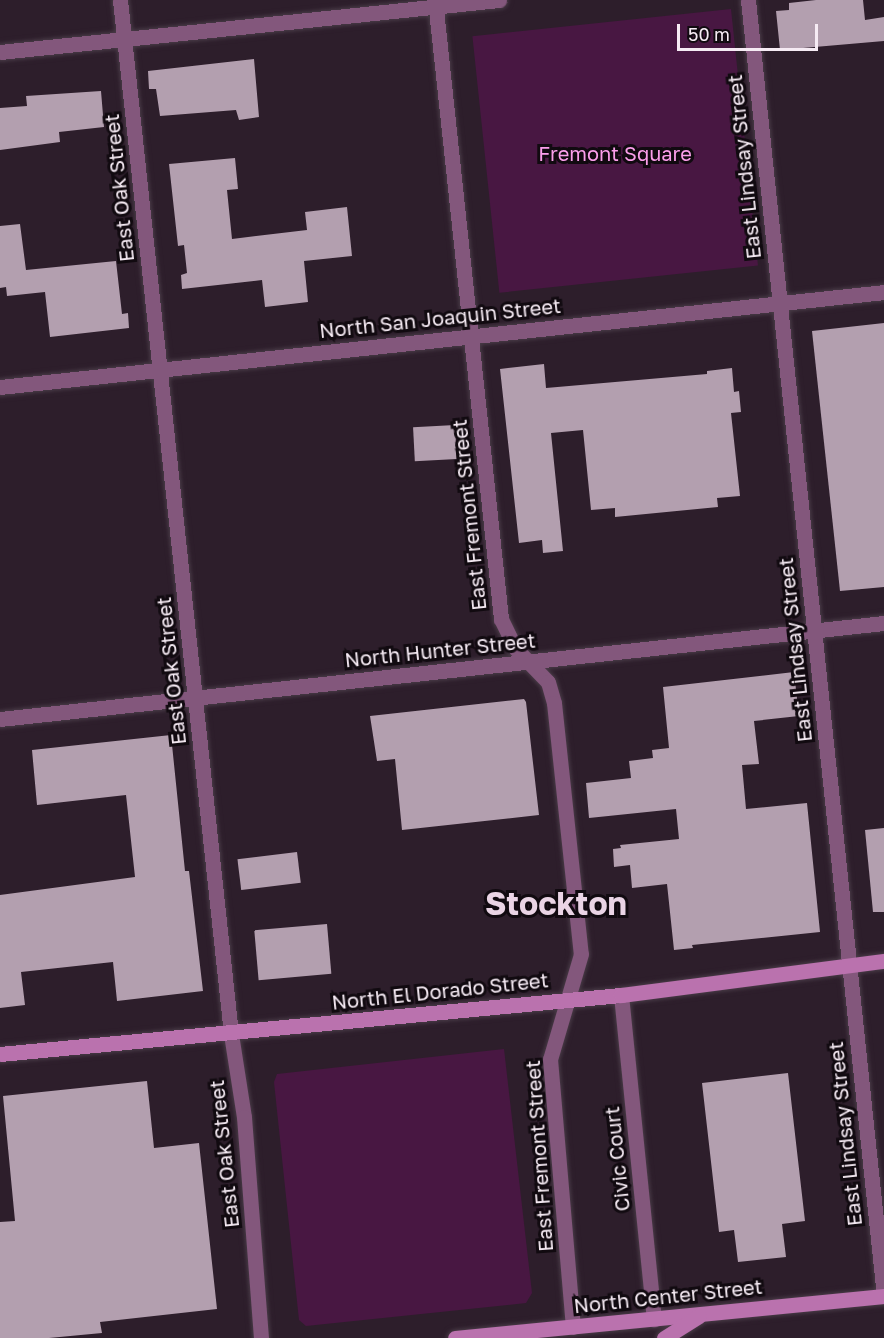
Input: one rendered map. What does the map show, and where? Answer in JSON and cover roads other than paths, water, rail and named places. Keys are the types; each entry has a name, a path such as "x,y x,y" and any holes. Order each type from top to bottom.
{"main road":[{"name":"North El Dorado Street","path":"0,1054 231,1034 621,995 884,961"},
{"name":"North Center Street","path":"455,1338 574,1332 654,1319 884,1296"},
{"path":"664,1338 703,1314"}],"street":[{"name":"East Oak Street","path":"120,0 231,1034 244,1117 261,1338"},
{"path":"0,52 435,3 499,0"},
{"name":"East Lindsay Street","path":"748,0 884,1296"},
{"name":"East Fremont Street","path":"435,3 501,619 506,632 528,662 548,682 554,703 581,954 550,1059 574,1332"},
{"name":"North San Joaquin Street","path":"0,387 884,292"},
{"name":"North Hunter Street","path":"0,719 884,623"},
{"name":"Civic Court","path":"621,995 654,1319"}],"district":[{"name":"Stockton","path":"556,903"}],"park label":[{"name":"Fremont Square","path":"615,153"}]}
